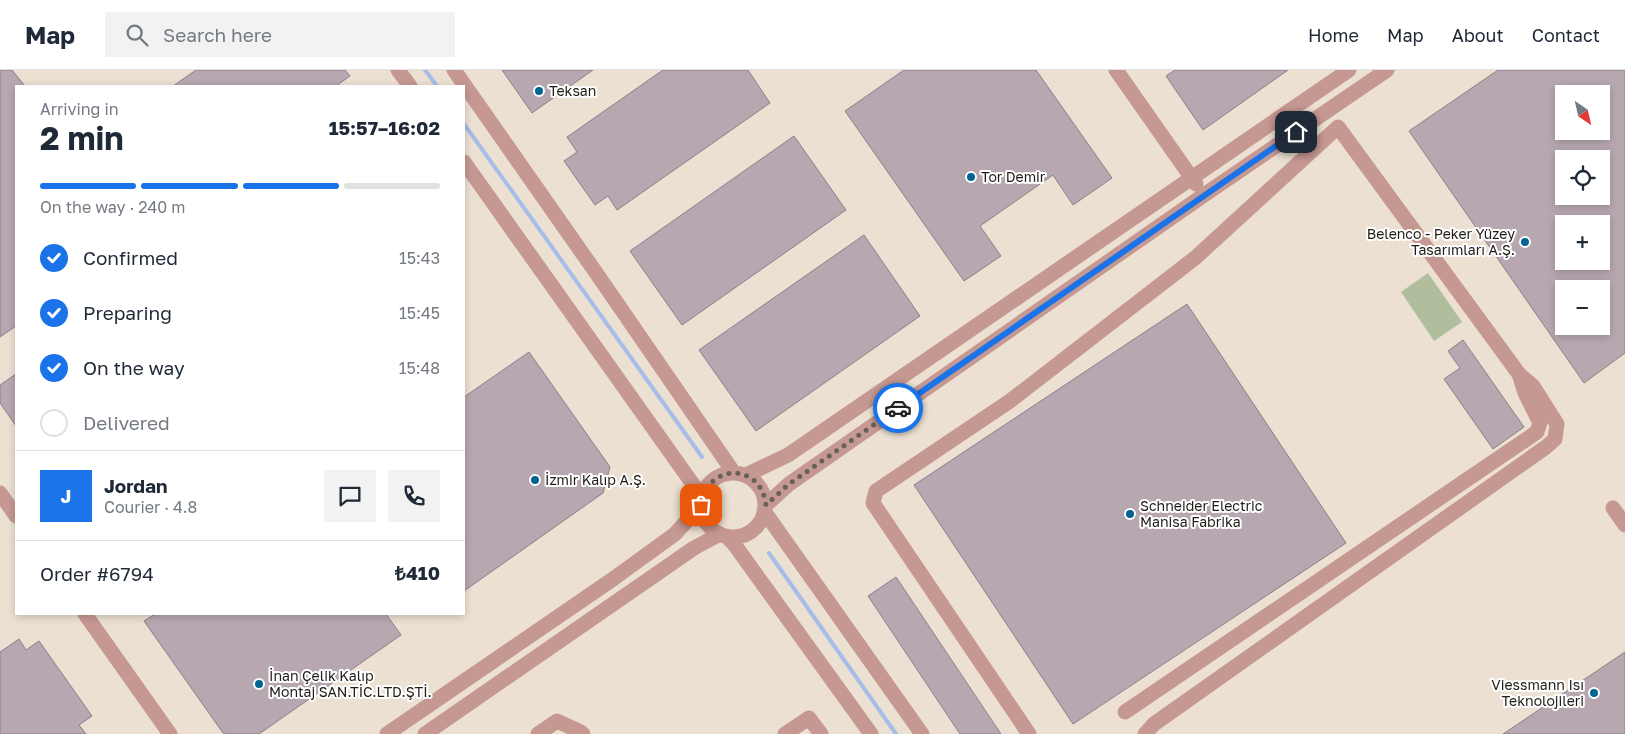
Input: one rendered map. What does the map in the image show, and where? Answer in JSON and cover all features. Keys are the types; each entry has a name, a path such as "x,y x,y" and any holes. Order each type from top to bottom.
{"street":[{"path":"398,70 409,85"},
{"path":"454,70 465,85"},
{"path":"1116,70 1204,195"},
{"path":"386,734 613,579 675,534 701,501 706,487 714,479 723,474 740,474 788,455 1349,70"},
{"path":"424,734 694,548 723,535 737,537 747,534 756,528 762,519 765,508 789,484 1387,70"},
{"path":"465,86 740,474 754,481 761,489 765,508 922,734"},
{"path":"1145,734 1154,724 1555,439 1557,424 1533,386 1519,374 1328,111"},
{"path":"1029,734 873,503 876,491 1010,401 1195,258 1338,127"},
{"path":"465,163 701,501 703,517 709,526 734,544 871,734"},
{"path":"1125,712 1538,432 1540,422 1524,393 1519,374"},
{"path":"0,493 15,515"},
{"path":"1614,508 1625,525"},
{"path":"86,615 170,734"},
{"path":"785,734 809,718 821,734"},
{"path":"538,734 557,721 583,734"}],"green space":[{"path":"1428,273 1462,322 1434,341 1401,292"}],"building":[{"path":"0,70 12,70 24,85 15,85 15,327 0,337"},
{"path":"196,70 345,70 350,76 337,85 174,85"},
{"name":"Teksan","path":"502,70 593,70 532,113"},
{"path":"663,70 748,70 770,103 617,210 608,196 595,205 564,161 577,152 567,137"},
{"name":"Tor Demir","path":"904,70 1036,70 1112,178 1073,205 1053,175 980,226 1001,256 964,281 845,111"},
{"path":"1175,70 1288,70 1203,130 1166,76"},
{"name":"Belenco - Peker Yüzey Tasarımları A.Ş.","path":"1498,70 1625,70 1625,353 1584,383 1409,131"},
{"path":"794,136 846,210 682,325 630,251"},
{"path":"864,235 920,316 756,431 699,350"},
{"name":"Schneider Electric Manisa Fabrika","path":"1187,304 1346,543 1073,724 914,485"},
{"path":"1463,340 1524,427 1493,449 1444,379 1460,368 1448,351"},
{"name":"İzmir Kalıp A.Ş.","path":"529,352 610,467 603,493 465,590 465,396"},
{"path":"15,375 15,425 0,403 0,385"},
{"path":"896,577 1001,734 960,734 868,596"},
{"name":"İnan Çelik Kalıp Montaj SAN.TİC.LTD.ŞTİ.","path":"153,615 387,615 401,635 259,734 226,734 223,733 144,621"},
{"path":"19,639 26,650 39,641 92,716 79,725 86,734 0,734 0,652"},
{"name":"Viessmann Isı Teknolojileri","path":"1625,652 1625,734 1503,734"}],"waterway":[{"path":"425,70 436,85"},
{"path":"465,125 702,457"},
{"path":"769,553 896,734"}],"way so far":[{"path":"701,505 706,487 714,479 723,474 734,473 746,475 754,481 761,489 766,505 789,484 898,408"}],"place":[{"name":"Teksan","path":"539,91"},
{"name":"Tor Demir","path":"971,177"},
{"name":"Belenco - Peker Yüzey Tasarımları A.Ş.","path":"1525,242"},
{"name":"İzmir Kalıp A.Ş.","path":"535,480"},
{"name":"Schneider Electric Manisa Fabrika","path":"1130,514"},
{"name":"İnan Çelik Kalıp Montaj SAN.TİC.LTD.ŞTİ.","path":"259,684"},
{"name":"Viessmann Isı Teknolojileri","path":"1594,693"}],"route":[{"path":"898,408 1296,132"}]}
